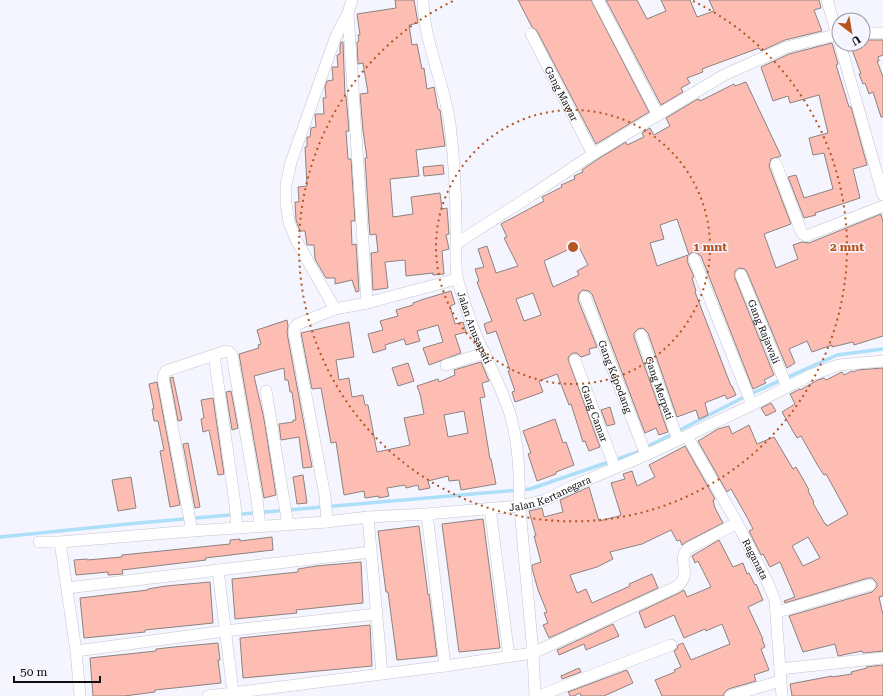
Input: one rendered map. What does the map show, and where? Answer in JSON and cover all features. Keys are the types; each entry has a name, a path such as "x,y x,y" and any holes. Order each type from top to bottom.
{"street":[{"path":"335,309 296,240 289,222 286,204 286,185 296,147 336,36 348,13 352,0"},
{"name":"Jalan Anusapati","path":"423,0 423,9 429,38 450,123 456,189 457,279 475,331 511,417 517,449 520,473 520,502 533,653 535,696"},
{"path":"598,0 658,115"},
{"path":"827,0 831,13"},
{"path":"348,13 367,303"},
{"path":"871,33 883,33"},
{"name":"Gang Mawar","path":"531,34 593,154"},
{"path":"457,243 593,154 724,75 788,47 831,39"},
{"path":"843,52 883,195"},
{"path":"776,164 801,231 806,236 883,206"},
{"path":"694,259 750,399"},
{"name":"Gang Rajawali","path":"741,275 785,382"},
{"path":"327,521 326,496 294,332 295,327 298,324 335,309 367,303 457,279"},
{"name":"Gang Kepodang","path":"584,297 644,450"},
{"name":"Gang Merpati","path":"641,335 673,425 681,437"},
{"path":"192,527 163,378 166,371 226,351 232,355 260,522"},
{"path":"446,365 485,353"},
{"path":"214,355 235,504 236,525"},
{"name":"Gang Camar","path":"576,360 614,464"},
{"name":"Jalan Kertanegara","path":"40,542 60,542 192,527 236,525 260,522 327,521 427,514 490,508 520,502 544,500 644,450 681,437 750,399 785,382 839,365 883,361"},
{"path":"266,391 287,521"},
{"name":"Raganata","path":"681,437 737,523 768,583 775,601 777,612 782,696"},
{"path":"490,508 509,657"},
{"path":"427,514 445,666"},
{"path":"368,517 382,674"},
{"path":"208,696 445,666 533,653 676,587 683,582 685,578 683,557 685,551 737,523"},
{"path":"60,542 68,588 80,696"},
{"path":"68,588 371,552"},
{"path":"218,570 233,693"},
{"path":"777,612 870,585"},
{"path":"76,651 225,631 377,614"},
{"path":"539,696 671,645"},
{"path":"780,669 883,658"},
{"path":"730,696 780,681"}],"building":[{"path":"395,0 414,0 418,23 409,25 412,45 417,44 422,69 424,68 427,89 434,87 438,109 440,110 445,146 416,150 419,176 390,179 393,217 413,214 411,197 440,193 442,209 447,208 449,234 446,235 449,249 442,251 444,274 433,275 433,273 406,276 405,260 385,262 388,288 373,290 371,253 378,252 376,234 370,235 365,158 367,158 360,94 368,93 363,63 358,64 357,42 359,41 358,35 360,35 357,14 396,8"},
{"path":"518,0 591,0 649,112 596,144 537,31 532,27"},
{"path":"606,0 637,0 647,19 666,11 661,0 690,0 697,17 714,11 709,0 819,0 821,8 814,10 822,31 785,40 761,51 759,48 702,69 703,72 687,78 690,83 681,88 683,92 661,105"},
{"path":"871,40 883,40 883,55 878,57 879,61 877,61 883,77 883,117 881,117 873,92 869,94 865,83 863,84 859,74 861,74 853,52 871,52"},
{"path":"341,42 343,42 345,96 349,131 346,131 348,159 351,159 355,221 351,221 352,245 356,244 359,291 356,292 352,280 335,284 335,278 326,278 315,259 314,245 307,245 305,231 300,231 296,220 295,202 299,202 298,187 307,186 305,147 307,147 307,137 310,137 311,128 316,127 315,114 324,114 323,98 326,98 325,87 327,81 333,80 332,67 338,67 337,55 340,54"},
{"path":"831,43 831,52 835,52 838,64 836,65 849,107 851,107 867,165 853,169 860,198 815,213 816,215 804,218 788,177 796,175 804,198 833,189 824,153 813,155 809,138 828,133 819,95 790,103 788,96 773,101 761,67 789,54"},
{"path":"746,82 781,156 771,159 769,166 791,224 764,234 776,268 798,259 793,245 802,242 809,243 881,214 883,222 883,336 854,345 853,342 832,347 832,345 812,352 807,341 789,349 795,363 787,368 747,272 745,269 739,268 735,271 735,278 774,375 764,380 766,383 753,389 701,256 695,252 692,252 689,255 677,219 660,225 664,239 650,243 657,266 688,255 687,261 694,277 692,278 695,292 731,386 736,395 727,399 725,395 705,403 708,415 699,419 696,410 677,417 648,333 643,328 638,329 634,333 634,337 668,432 659,435 656,428 645,433 592,294 589,291 583,290 579,293 578,300 597,347 589,349 590,354 581,357 577,353 573,353 568,359 600,447 589,451 585,441 583,442 571,404 569,405 557,374 539,381 543,392 515,402 512,392 515,391 508,371 510,370 496,331 487,334 484,324 492,321 477,282 479,281 475,269 484,267 478,249 487,246 496,273 518,266 504,238 507,237 501,224 544,201 542,197 562,187 561,185 575,179 574,176 583,172 582,170 598,159 626,142 627,145 644,137 642,133 650,128 654,135 670,126 666,118 696,100 699,99 700,101 734,84 735,86","holes":["578,245 588,265 577,271 579,275 553,287 544,261","533,293 541,315 524,321 516,299"]},
{"path":"443,165 444,174 424,176 423,167"},
{"path":"451,291 455,304 450,306 455,324 463,322 466,332 455,335 461,353 429,365 423,348 443,342 438,325 417,331 420,341 406,345 404,339 385,345 386,349 373,353 368,334 383,330 380,321 398,316 396,310 413,305 413,303 424,299"},
{"path":"287,320 287,333 312,467 303,468 299,437 281,440 279,424 293,422 293,420 296,420 292,392 290,392 288,380 285,380 284,368 254,376 264,419 276,495 264,498 239,354 259,348 258,345 261,344 257,330"},
{"path":"349,322 354,357 336,360 339,380 349,378 352,397 363,395 365,405 368,405 377,452 410,445 404,418 424,414 417,386 438,379 439,382 455,375 454,370 481,362 489,381 482,383 485,397 480,398 490,459 496,484 461,490 459,480 449,481 448,476 428,481 430,488 419,490 418,485 406,488 405,485 387,488 389,496 379,498 379,496 365,498 364,491 344,495 336,442 331,443 321,388 312,389 301,333","holes":["464,411 468,433 448,437 444,415"]},
{"path":"408,363 414,381 398,386 392,368"},
{"path":"883,368 883,596 879,597 883,615 883,651 863,653 862,651 838,656 835,644 803,652 789,616 872,592 877,587 877,583 872,578 868,578 785,603 784,601 795,597 780,562 770,567 763,554 761,555 749,531 753,529 748,519 731,489 727,492 698,441 718,429 729,426 732,434 749,425 757,444 774,437 793,469 796,467 809,490 808,491 814,502 813,503 827,526 848,514 826,474 824,475 818,466 801,436 797,438 782,412 795,404 790,394 818,380 824,378 826,380 842,372 844,375 857,370","holes":["808,537 820,558 803,566 792,546"]},
{"path":"173,377 182,420 178,421 170,378"},
{"path":"157,382 180,505 170,507 160,451 164,450 158,421 154,421 152,409 154,409 149,384"},
{"path":"231,391 238,428 232,430 226,392"},
{"path":"213,398 224,474 218,475 209,430 203,432 201,419 204,418 201,400"},
{"path":"771,403 776,411 766,416 761,408"},
{"path":"610,407 615,424 607,426 601,410"},
{"path":"555,419 563,443 566,442 574,465 537,481 528,454 531,453 523,431"},
{"path":"188,443 200,507 195,508 183,444"},
{"path":"685,446 715,499 713,500 715,508 723,523 682,545 680,540 677,541 671,530 642,544 610,552 613,559 597,567 570,575 577,593 586,589 592,603 630,586 629,584 652,574 658,588 549,638 543,625 548,623 544,613 547,612 538,590 532,568 532,565 541,562 529,511 542,508 544,517 563,512 560,500 589,487 599,521 619,516 621,515 611,483 625,479 623,474 632,471 637,486 655,477 649,465"},
{"path":"303,475 307,503 297,504 293,477"},
{"path":"131,477 136,508 118,511 112,480"},
{"path":"483,519 500,648 459,652 442,524"},
{"path":"419,526 437,656 397,660 378,531"},
{"path":"272,537 273,550 122,570 123,574 108,575 108,572 76,575 74,560 122,557 122,555 230,544 230,540 240,539 240,541"},
{"path":"719,540 733,567 743,563 747,574 749,573 755,585 756,584 763,600 748,607 763,639 765,647 761,649 769,670 754,675 756,681 728,689 723,696 662,696 655,680 675,672 674,670 681,667 674,651 677,649 678,645 683,643 691,660 730,644 722,624 684,638 674,615 645,628 639,612 684,590 687,597 711,587 698,561 695,563 692,556"},
{"path":"361,562 363,603 296,610 297,613 235,619 232,579 298,572 298,569 316,566"},
{"path":"210,582 213,623 84,638 80,598 148,590 166,586"},
{"path":"613,624 619,636 586,650 584,644 559,655 557,650"},
{"path":"370,625 372,666 243,678 240,638"},
{"path":"218,643 220,660 218,660 221,683 155,690 155,692 124,696 93,696 90,658 156,651 156,649"},
{"path":"883,665 883,696 792,696 790,684 832,676 852,674 851,672 867,668 866,667"},
{"path":"579,668 581,672 562,679 561,676"},
{"path":"627,670 633,683 604,696 581,696 580,693 570,696 568,692"}],"waterway":[{"path":"0,537 138,523 530,489 635,453 748,395 837,355 883,349"}]}
